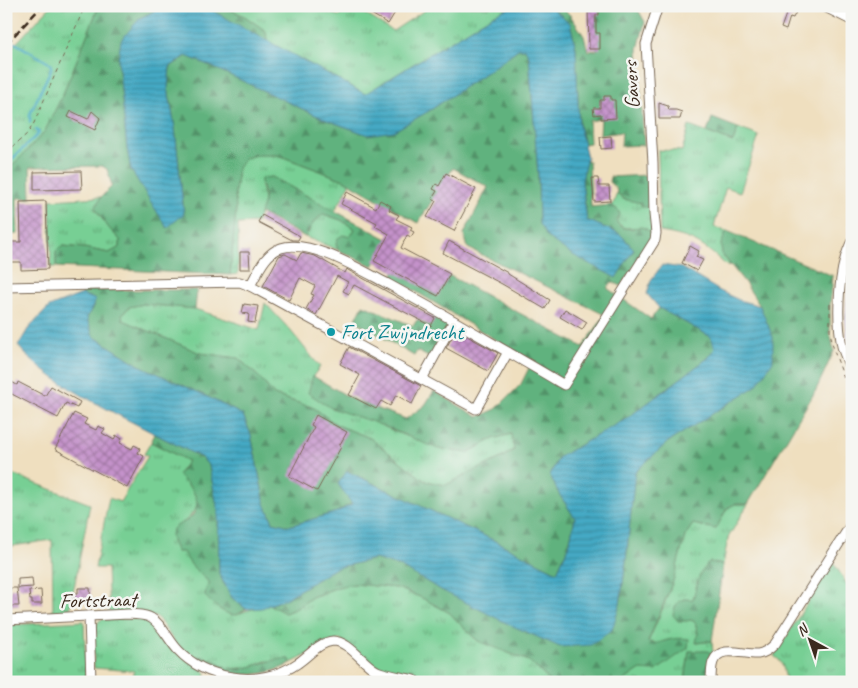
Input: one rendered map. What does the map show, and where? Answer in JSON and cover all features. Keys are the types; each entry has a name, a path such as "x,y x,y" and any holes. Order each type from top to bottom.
{"main road":[{"path":"824,6 852,20"}],"street":[{"name":"Gavers","path":"508,352 564,385 655,240 646,44 658,6"},
{"path":"852,241 846,256 842,276 840,306 840,331 843,348 852,372"},
{"path":"6,287 240,282 476,409 508,352 342,259 299,246 280,248 274,252 263,264 250,286"},
{"path":"842,276 852,278"},
{"path":"422,379 454,321"},
{"path":"711,682 712,664 722,652 759,654 768,651 775,644 852,523"},
{"name":"Fortstraat","path":"6,620 129,614 145,616 156,622 178,650 195,664 212,672 234,678 275,675 297,664 324,643 337,641 376,671 416,682"},
{"path":"89,616 91,682"}],"path":[{"path":"6,153 28,134 34,124 85,6"}],"shaded area":[{"path":"851,261 852,351 847,338 845,319 849,265"}],"green space":[{"path":"51,6 99,6 63,94 45,131 6,171 6,54"},
{"path":"99,6 164,6 140,18 118,60 127,149 131,170 184,213 175,128 168,88 170,67 187,56 324,119 368,135 429,111 518,49 526,49 529,57 538,175 539,224 626,261 634,249 620,234 587,220 582,181 585,162 589,161 591,207 611,205 618,210 620,215 616,221 620,226 630,229 641,227 648,230 652,235 650,242 621,286 613,282 607,288 651,319 659,308 711,337 715,349 708,358 626,419 559,457 550,475 559,494 575,518 569,545 557,572 347,471 352,503 337,512 289,526 273,522 265,504 251,435 243,415 139,365 93,336 87,318 96,300 82,294 82,290 197,290 195,309 144,304 129,307 122,315 123,320 200,353 238,358 259,377 274,395 314,408 337,425 370,438 425,481 446,485 514,450 511,434 493,439 467,453 438,449 376,423 331,408 308,393 313,376 354,400 406,419 425,405 434,391 478,417 496,409 521,384 532,362 392,277 405,252 583,347 605,315 468,248 464,234 488,187 453,168 418,223 344,180 278,155 256,155 245,158 238,168 230,275 56,267 56,251 63,246 109,253 120,247 120,240 95,208 101,197 112,186 107,169 102,166 30,167 31,198 17,198 18,234 6,235 6,171 45,131 63,94"},
{"path":"204,6 224,6 246,17 266,31 267,41"},
{"path":"224,6 307,6 340,16 344,6 352,6 393,31 431,6 506,6 504,10 365,94 267,41 265,31 246,17"},
{"path":"550,6 561,6 570,15 584,36 588,51 597,50 596,6 636,6 645,22 638,49 644,145 621,146 622,132 600,135 601,119 589,121 590,143 584,144 579,125 576,48 570,23"},
{"path":"712,118 738,128 733,142 707,132"},
{"path":"689,126 733,142 738,128 759,136 740,192 726,187 714,227 727,231 721,249 730,265 728,267 697,243 681,236 660,232 658,150 682,151"},
{"path":"256,155 278,155 350,184 335,211 272,177 260,184 264,200 262,208 256,223 238,224 238,274 230,275 238,168 244,158"},
{"path":"649,175 652,207 642,207 641,203 623,199 616,188 609,182 610,177"},
{"path":"272,177 389,240 373,266 338,250 336,244 338,238 343,235 350,237 355,229 341,220 323,214 314,222 305,237 260,213 264,203 261,178"},
{"path":"617,192 623,199 652,207 652,235 637,229 624,228 616,221 620,215 618,210 611,205"},
{"path":"101,197 95,209 120,240 120,247 109,253 63,246 56,252 56,267 51,267 50,200"},
{"path":"323,214 341,220 355,229 350,237 336,244 338,250 305,237 314,222"},
{"path":"727,231 833,276 830,332 834,351 816,390 748,504 735,504 727,508 716,529 693,524 685,536 673,581 648,642 656,643 681,638 689,639 688,648 656,671 639,670 622,682 551,682 529,661 478,641 450,613 420,597 397,588 354,584 338,587 312,597 297,608 285,613 270,605 285,599 336,568 375,559 401,567 443,591 620,605 635,472 668,442 756,386 760,306 722,254 721,244"},
{"path":"265,303 320,367 313,376 376,423 403,435 467,453 493,439 511,434 514,449 501,458 446,485 425,481 370,438 337,425 314,408 274,395 259,377 238,358 200,353 123,320 122,315 129,307 144,304 195,309 259,330"},
{"path":"363,305 413,326 417,320 429,326 436,313 451,320 430,358 417,351 414,356 355,321"},
{"path":"155,434 202,458 209,466 218,511 219,574 232,598 246,609 237,615 223,611 205,596 206,589 210,583 192,566 183,552 177,552 174,547 171,537 172,531 195,512 197,501 192,490 178,475 188,461 151,442"},
{"path":"151,442 188,461 180,471 185,482 195,495 197,506 189,518 173,531 173,542 177,552 183,551 192,565 210,583 206,589 237,615 270,605 285,613 297,608 312,597 337,587 354,584 397,588 420,597 450,613 478,641 529,661 551,682 423,682 413,676 376,667 340,639 291,663 266,661 251,667 229,669 206,657 197,661 176,644 157,617 109,612 107,568 95,568 109,498 120,502 148,456 144,454"},
{"path":"6,472 90,504 69,614 53,615 52,540 6,547"},
{"path":"735,504 748,504 728,538 723,565 710,562 693,599 684,599 678,602 686,621 691,620 695,622 698,633 697,643 712,641 713,655 689,651 685,682 622,682 639,670 677,655 687,648 668,640 656,644 648,642 673,581 685,536 693,524 716,529 727,508"},
{"path":"710,562 723,565 712,641 696,643 698,633 695,622 691,620 678,621 673,615 675,607 680,601 693,599 700,574"},
{"path":"833,562 852,592 852,682 786,682 782,664 774,656"},
{"path":"143,619 152,623 206,673 205,682 132,682 134,671 94,668 93,629 100,620"},
{"path":"84,621 86,682 6,682 6,625"},
{"path":"689,651 708,651 713,655 707,682 685,682"},
{"path":"199,656 232,669 247,668 283,659 290,659 291,663 276,670 258,674 230,674 197,661"}],"water":[{"path":"164,6 204,6 365,94 493,15 512,6 550,6 570,23 576,48 579,125 587,157 582,181 587,220 620,234 634,249 616,278 571,254 547,237 539,224 538,175 529,57 525,49 518,49 429,111 394,131 368,135 324,119 186,56 170,67 168,88 175,128 184,214 167,228 131,170 127,149 118,60 121,40 140,18"},
{"path":"662,265 682,268 720,291 739,300 760,306 773,337 773,361 756,386 668,442 635,472 620,605 612,630 591,645 560,647 508,624 401,567 375,559 336,568 285,599 262,608 246,609 232,598 219,574 218,511 209,466 202,458 62,383 34,363 18,346 28,329 49,307 82,294 96,300 87,318 93,336 139,365 243,415 251,435 265,504 273,522 289,526 337,512 352,504 338,484 347,471 557,572 569,545 575,518 559,494 550,475 559,457 626,419 708,358 715,349 711,337 659,308 647,294 651,280"}],"building":[{"path":"358,6 399,6 388,24"},
{"path":"789,6 799,6 793,18 790,17 786,30 781,28"},
{"path":"588,8 599,8 599,15 596,15 596,33 600,33 600,49 589,49"},
{"path":"604,96 611,96 611,100 615,100 616,118 601,119 601,114 594,115 593,108 600,108 600,100 604,100"},
{"path":"659,103 668,106 669,110 682,112 680,119 659,119"},
{"path":"71,111 88,119 92,111 100,118 95,130 68,117"},
{"path":"611,136 612,148 601,149 600,137"},
{"path":"81,171 82,189 34,190 34,172"},
{"path":"446,173 476,189 454,231 427,217 436,201 432,199 437,191 433,189 436,184 439,186"},
{"path":"592,178 598,178 599,186 609,186 610,201 594,202"},
{"path":"347,192 376,208 380,200 391,206 389,210 399,215 396,219 412,227 410,230 414,232 411,237 407,235 401,248 450,274 438,296 374,261 389,234 375,226 377,223 341,204"},
{"path":"46,201 48,269 21,270 21,262 8,262 8,242 21,242 20,202"},
{"path":"262,215 300,236 298,240 292,240 258,222"},
{"path":"449,241 508,273 550,300 545,309 443,253"},
{"path":"690,246 699,251 696,257 703,260 697,271 682,263"},
{"path":"240,252 249,252 250,269 240,269"},
{"path":"301,253 315,256 345,273 347,269 435,318 431,326 354,285 349,294 343,291 348,282 337,276 316,315 306,309 314,295 311,294 315,286 300,278 289,300 263,286 279,256 285,254 297,260"},
{"path":"244,304 258,306 255,323 248,322 249,314 242,313"},
{"path":"565,309 587,322 582,330 560,317"},
{"path":"456,330 498,353 488,371 446,348"},
{"path":"349,347 421,386 412,404 396,395 390,406 381,401 376,409 349,395 360,375 340,364"},
{"path":"6,379 17,385 18,382 45,396 51,386 80,402 77,408 66,403 58,418 6,391"},
{"path":"74,413 87,419 84,424 96,430 98,426 105,429 102,433 114,440 116,435 122,439 120,443 132,449 134,445 140,448 138,453 144,456 127,488 55,449"},
{"path":"316,415 347,432 317,491 289,476 314,427 311,425"},
{"path":"32,578 33,587 18,588 18,579"},
{"path":"10,588 17,588 19,606 6,606 6,592 10,592"},
{"path":"78,588 90,588 91,601 71,601 73,593 78,593"},
{"path":"41,590 42,604 32,604 29,591"}],"waterway":[{"path":"15,43 51,64 51,69 30,114 30,122"},
{"path":"6,165 39,133 36,130"}],"railway":[{"path":"6,44 42,6"}],"place":[{"name":"Fort Zwijndrecht","path":"331,332"}]}
